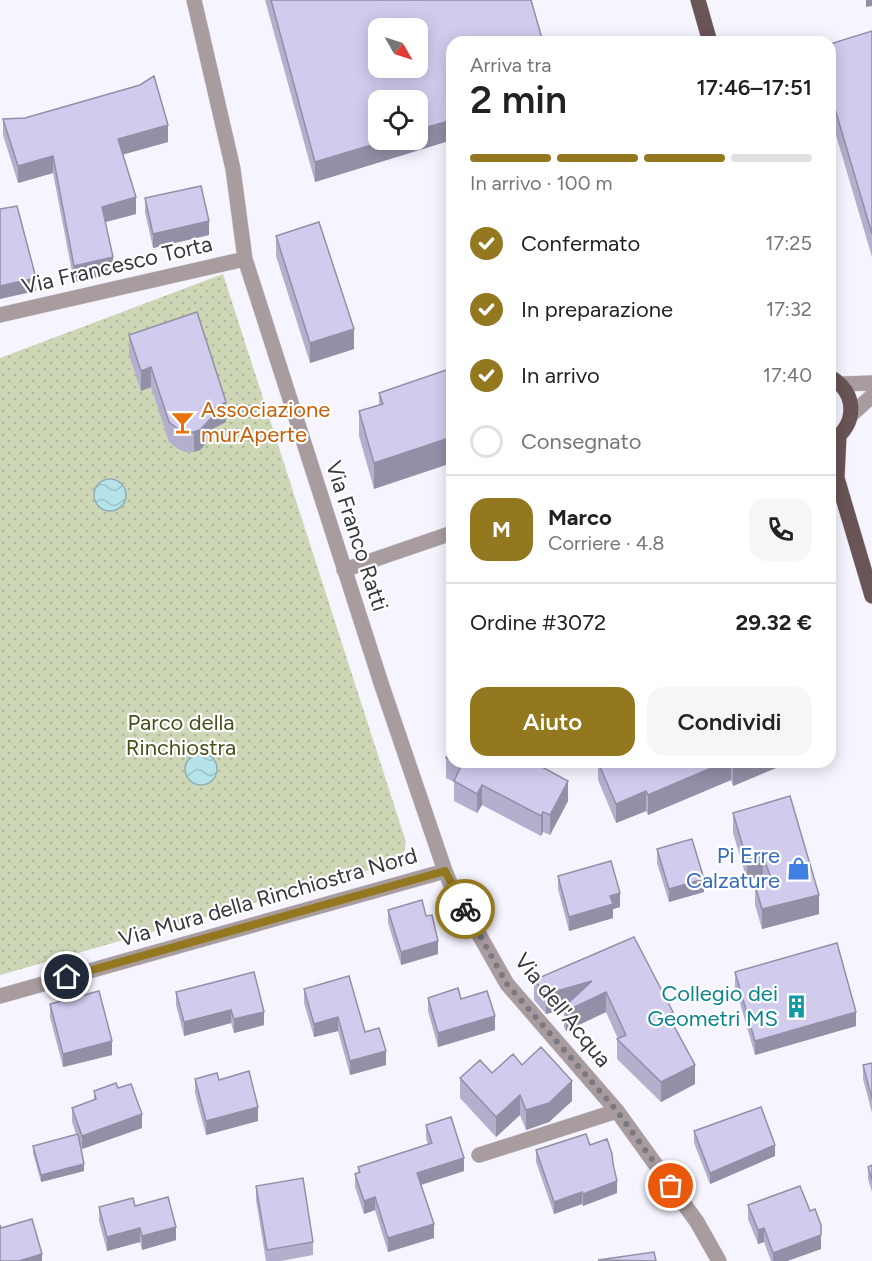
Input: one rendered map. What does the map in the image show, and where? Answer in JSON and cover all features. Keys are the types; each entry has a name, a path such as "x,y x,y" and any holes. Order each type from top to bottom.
{"main road":[{"path":"698,0 708,36"},
{"path":"836,382 847,393 851,404 851,415 847,426 836,437"},
{"path":"836,482 872,596"}],"street":[{"name":"Via Franco Ratti","path":"194,0 233,169 245,259 344,570 445,871"},
{"name":"Via Francesco Torta","path":"0,315 245,259"},
{"path":"836,379 872,383"},
{"path":"851,415 872,396"},
{"path":"344,570 446,535"},
{"name":"Via Mura della Rinchiostra Nord","path":"0,996 445,871"},
{"name":"Via dell'Acqua","path":"445,871 507,984 617,1111 698,1222 719,1261"},
{"path":"478,1155 617,1111"}],"green space":[{"name":"Parco della Rinchiostra","path":"223,274 406,842 404,853 395,863 0,975 0,358"}],"water":[{"path":"110,479 121,484 126,495 121,506 110,511 99,506 94,495 99,484"},
{"path":"201,753 212,758 217,769 212,780 201,785 190,780 185,769 190,758"}],"building":[{"path":"271,0 531,0 541,36 446,36 446,122 428,127 428,90 368,90 368,146 315,162"},
{"path":"872,31 872,234 836,112 836,42"},
{"path":"154,76 168,125 118,139 136,197 102,207 113,257 74,266 53,156 18,166 3,119 25,118 140,85"},
{"path":"201,186 209,221 153,234 145,198"},
{"path":"17,206 36,278 0,286 0,209"},
{"path":"319,222 354,329 310,343 276,236"},
{"path":"197,312 226,402 212,409 212,417 200,430 185,432 169,422 151,367 141,371 129,335"},
{"path":"446,370 446,439 374,463 359,411 383,404 379,393"},
{"path":"460,768 544,768 568,781 550,815 543,812 541,816 482,785 477,794 454,781"},
{"path":"601,768 711,768 648,795 646,791 616,804"},
{"path":"790,796 819,895 762,909 755,885 771,878 763,856 747,860 733,813"},
{"path":"692,839 704,879 669,889 657,849"},
{"path":"611,861 620,893 610,896 613,904 569,917 558,876"},
{"path":"422,900 426,916 432,915 438,941 401,952 388,910"},
{"path":"634,937 673,1012 668,1015 695,1065 661,1082 617,1039 626,1035 606,992 566,1011 564,1007 592,981 546,994 534,980"},
{"name":"Collegio dei Geometri MS","path":"837,943 856,1012 755,1041 735,972"},
{"path":"254,972 264,1012 234,1019 231,1010 184,1022 176,992"},
{"path":"349,976 365,1032 379,1028 386,1051 350,1061 338,1017 314,1024 304,989"},
{"path":"458,988 461,999 487,991 495,1016 438,1033 428,998"},
{"path":"99,991 112,1041 63,1054 50,1004"},
{"path":"541,1047 572,1081 549,1103 526,1110 520,1095 496,1117 460,1078 480,1060 492,1073 513,1054 522,1065"},
{"path":"872,1063 872,1099 863,1065"},
{"path":"249,1071 258,1107 206,1121 195,1079 217,1073 219,1080"},
{"path":"116,1083 118,1088 131,1084 142,1114 82,1136 72,1108 96,1099 94,1091"},
{"path":"761,1107 775,1145 710,1173 694,1131"},
{"path":"451,1117 464,1158 417,1173 434,1224 388,1238 375,1197 364,1201 355,1174 360,1172 358,1167 432,1143 426,1125"},
{"path":"78,1134 84,1164 41,1175 33,1146"},
{"path":"586,1134 590,1145 607,1139 617,1181 554,1202 536,1150"},
{"path":"872,1165 872,1180 868,1167"},
{"path":"303,1178 313,1242 267,1250 256,1186"},
{"path":"800,1186 810,1211 815,1209 821,1225 821,1235 773,1253 764,1228 758,1230 748,1205"},
{"path":"168,1197 176,1227 142,1236 140,1228 107,1237 99,1207 133,1198 135,1206"},
{"path":"32,1219 42,1254 19,1261 0,1261 0,1225 1,1228"},
{"path":"654,1252 656,1261 598,1260"}],"way so far":[{"path":"465,909 507,984 617,1111 671,1186"}],"place":[{"name":"Associazione murAperte","path":"183,422"},
{"name":"Pi Erre Calzature","path":"798,868"},
{"name":"Collegio dei Geometri MS","path":"796,1006"}],"route":[{"path":"67,977 445,871 465,909"}]}
